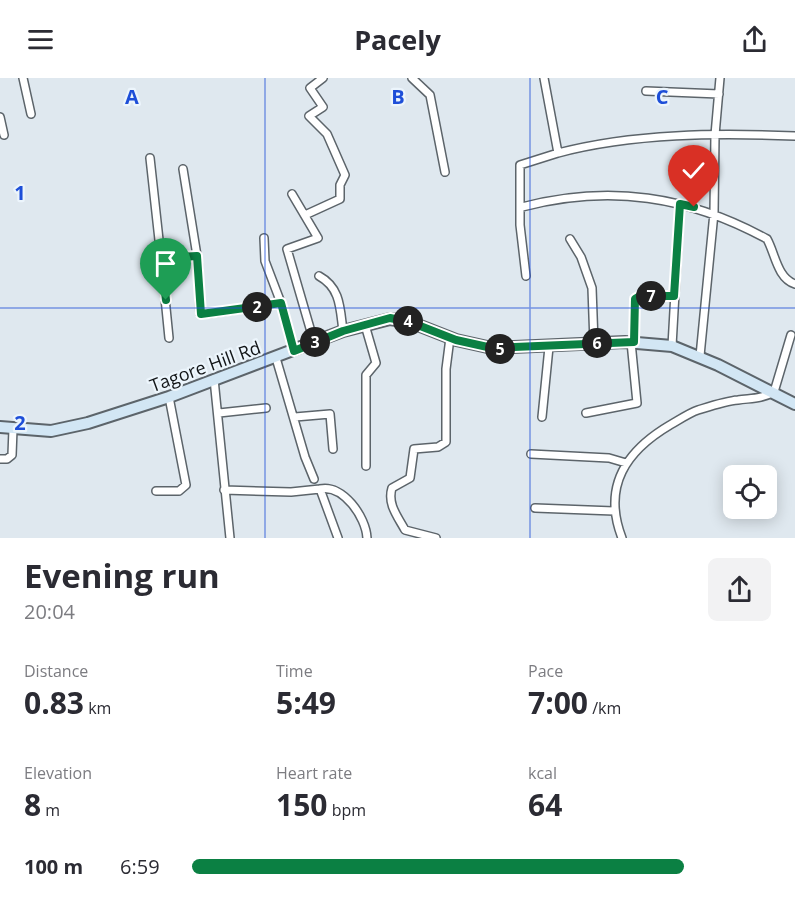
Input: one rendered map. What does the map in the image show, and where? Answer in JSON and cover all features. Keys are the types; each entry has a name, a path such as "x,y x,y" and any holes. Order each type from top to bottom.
{"main road":[{"name":"Tagore Hill Rd","path":"0,427 63,429 169,397 343,331 390,318 450,338 492,348 632,342 672,346 700,356 795,404"}],"street":[{"path":"23,78 31,114"},
{"path":"305,215 340,199 340,185 345,175 327,134 309,116 323,106 310,88 323,78"},
{"path":"411,78 430,95 445,172"},
{"path":"544,78 558,153"},
{"path":"700,356 714,213 715,135 720,78"},
{"path":"646,91 719,94"},
{"path":"0,117 4,135"},
{"path":"526,276 520,225 521,164 598,144 715,135 795,136"},
{"path":"150,158 169,338"},
{"path":"183,169 197,256 201,314 281,303"},
{"path":"292,194 317,239 287,250 314,342"},
{"path":"522,207 560,198 624,194 714,213 768,240 772,254 786,279 795,284"},
{"path":"672,346 680,204"},
{"path":"264,238 265,261 281,303 294,351"},
{"path":"570,239 580,256 592,288 594,343"},
{"path":"161,258 197,256"},
{"path":"319,276 326,280 337,294 343,331"},
{"path":"586,413 638,404 632,342 635,299 640,296 674,296"},
{"path":"365,325 376,361 366,375 366,466"},
{"path":"622,538 614,511 618,482 626,463 647,439 698,410 736,400 763,398 774,392 791,335"},
{"path":"436,538 405,530 393,512 391,494 392,488 407,483 410,478 414,449 438,447 446,442 446,369 450,338"},
{"path":"542,417 549,347"},
{"path":"276,358 305,457 314,479"},
{"path":"214,379 230,538"},
{"path":"156,491 182,490 186,485 169,397"},
{"path":"219,413 266,408"},
{"path":"295,417 330,414 333,449"},
{"path":"0,459 7,459 12,455 13,429"},
{"path":"531,454 609,458 626,463"},
{"path":"224,490 291,492 329,488 337,490 363,518 367,538"},
{"path":"320,489 338,538"},
{"path":"535,508 614,511"}],"route":[{"path":"166,300 161,258 197,256 198,308 201,314 281,303 294,351 343,331 390,318 410,322 456,340 492,348 634,342 633,307 636,297 674,296 680,204 694,207"}]}
